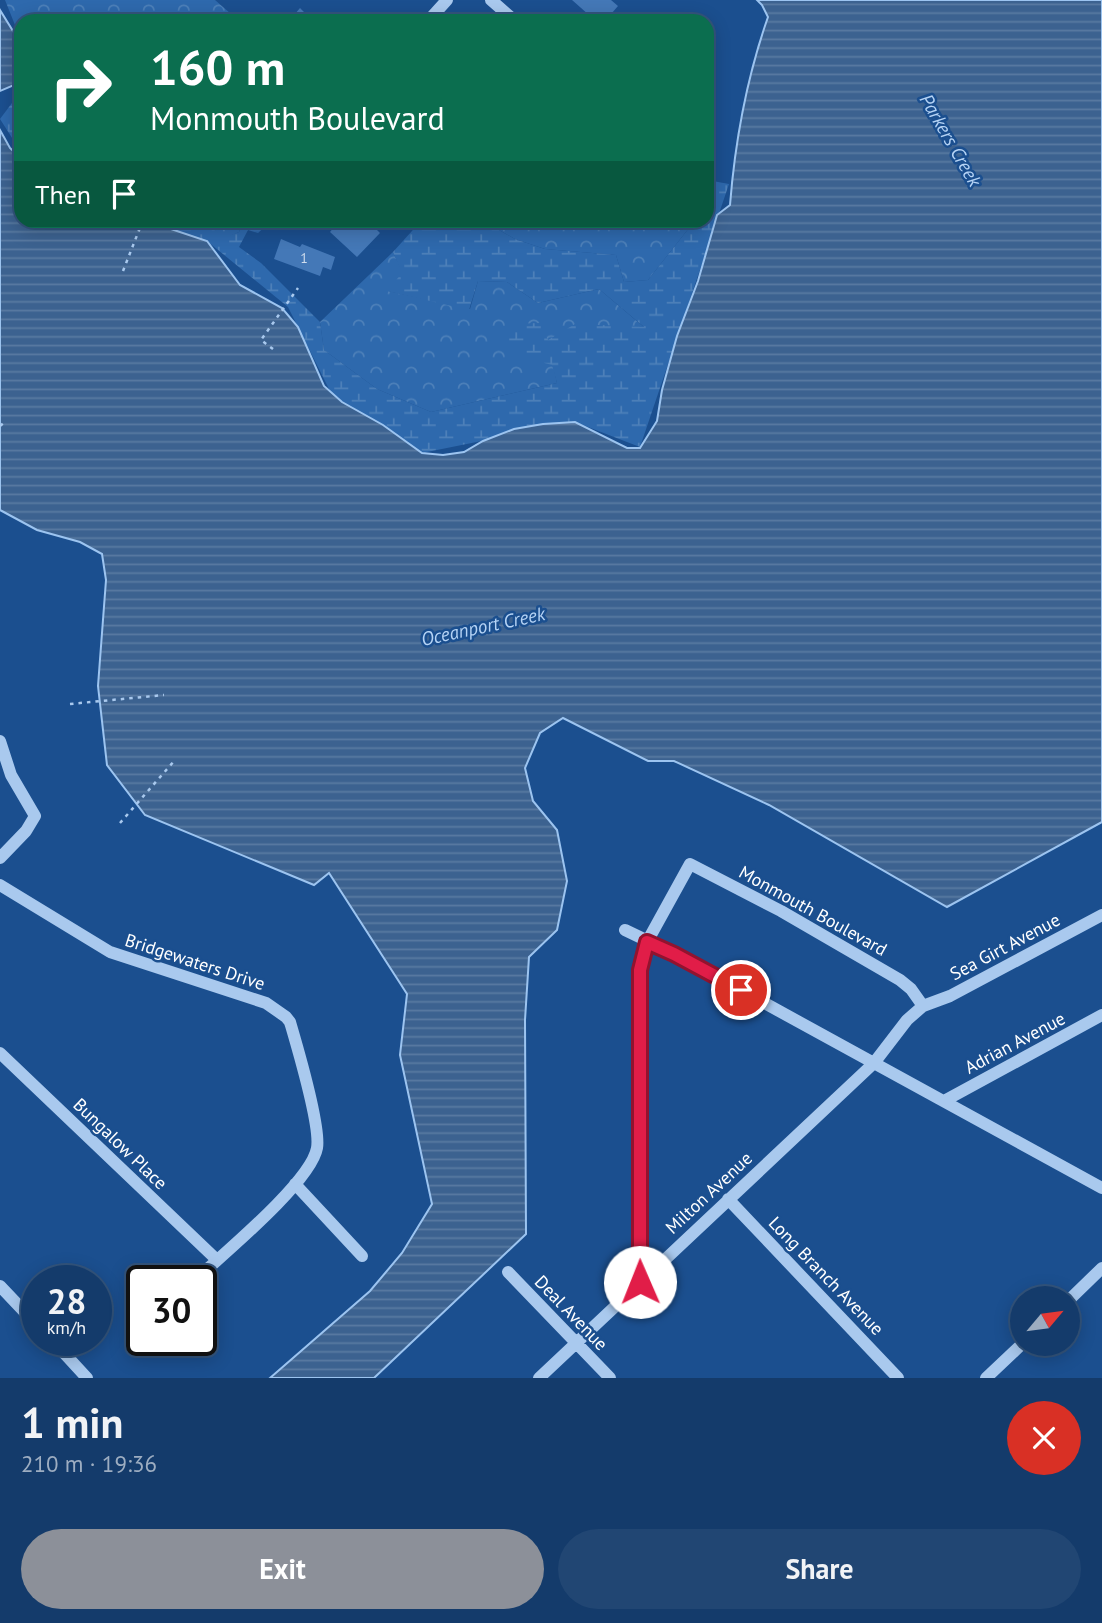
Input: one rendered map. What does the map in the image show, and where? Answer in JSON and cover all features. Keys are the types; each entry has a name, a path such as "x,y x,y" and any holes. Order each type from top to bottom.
{"street":[{"path":"434,14 447,0"},
{"path":"491,0 506,14"},
{"path":"0,741 9,769 35,816 26,831 0,858"},
{"name":"Monmouth Boulevard","path":"647,942 690,864 781,911 889,973 911,989 923,1006"},
{"name":"Bridgewaters Drive","path":"0,885 110,952 266,1003 286,1017 298,1047 317,1149 311,1164 295,1184 211,1265"},
{"name":"Sea Girt Avenue","path":"923,1006 950,996 1102,915"},
{"path":"625,930 674,954 1102,1188"},
{"path":"640,1282 640,970 647,942"},
{"path":"874,1063 907,1020 923,1006"},
{"name":"Adrian Avenue","path":"944,1101 1102,1015"},
{"name":"Bungalow Place","path":"0,1053 216,1260"},
{"name":"Milton Avenue","path":"540,1378 874,1063"},
{"path":"295,1184 362,1256"},
{"name":"Long Branch Avenue","path":"728,1199 898,1378"},
{"path":"1080,1289 1102,1268"},
{"name":"Deal Avenue","path":"508,1272 610,1378"},
{"path":"0,1286 21,1308"},
{"path":"986,1378 1010,1355"},
{"path":"66,1356 87,1378"}],"path":[{"path":"123,271 140,228"},
{"path":"273,349 261,340 298,288"},
{"path":"0,426 5,422"},
{"path":"70,704 164,695"},
{"path":"120,822 175,760"}],"green space":[{"path":"5,0 215,0 231,14 14,14 14,22"},
{"path":"14,100 14,141 0,119"},
{"path":"714,181 729,184 640,447 575,422 422,453 334,399 288,307 207,241 166,228 212,228 225,237 239,232 240,228 263,228 258,233 248,230 239,247 261,263 320,322 324,350 377,389 431,412 557,383 552,365 506,353 512,324 540,323 548,340 575,324 644,327 599,289 538,303 507,282 478,281 469,310 387,291 402,273 393,252 415,228 495,228 515,239 545,249 616,255 624,282 648,280 689,228 714,228"},
{"path":"216,228 240,228 239,232 225,238 215,231"},
{"path":"495,228 689,228 648,280 624,282 616,255 545,249 515,239"},
{"path":"393,252 403,273 388,291 470,309 478,281 507,282 538,303 599,289 645,328 611,327 553,365 557,383 431,412 377,389 324,350 320,322"}],"water":[{"path":"757,0 1102,0 1102,822 947,907 769,805 674,761 648,761 563,718 540,733 525,768 533,801 557,830 567,881 557,930 529,957 525,1020 526,1234 374,1378 270,1378 370,1291 402,1253 432,1204 400,1055 407,994 329,873 314,885 145,815 107,765 98,686 106,580 102,554 80,542 37,530 0,510 0,130 14,152 14,228 171,229 207,241 240,285 282,308 298,327 324,386 342,402 383,425 422,453 443,455 464,452 514,429 575,422 627,448 640,448 657,421 662,390 677,336 698,281 717,215 730,205 743,110 768,17"},
{"path":"0,10 14,33 14,85 0,91"}],"building":[{"path":"572,0 611,0 618,6 611,14 588,14"},
{"path":"300,8 306,14 295,14"},
{"path":"333,228 375,228 380,233 357,257 330,232"},
{"path":"281,239 335,257 331,270 323,267 320,276 274,259"}],"route":[{"path":"640,1282 640,970 647,942 741,990"}],"water label":[{"name":"Parkers Creek","path":"951,140"},
{"name":"Oceanport Creek","path":"483,626"}]}
